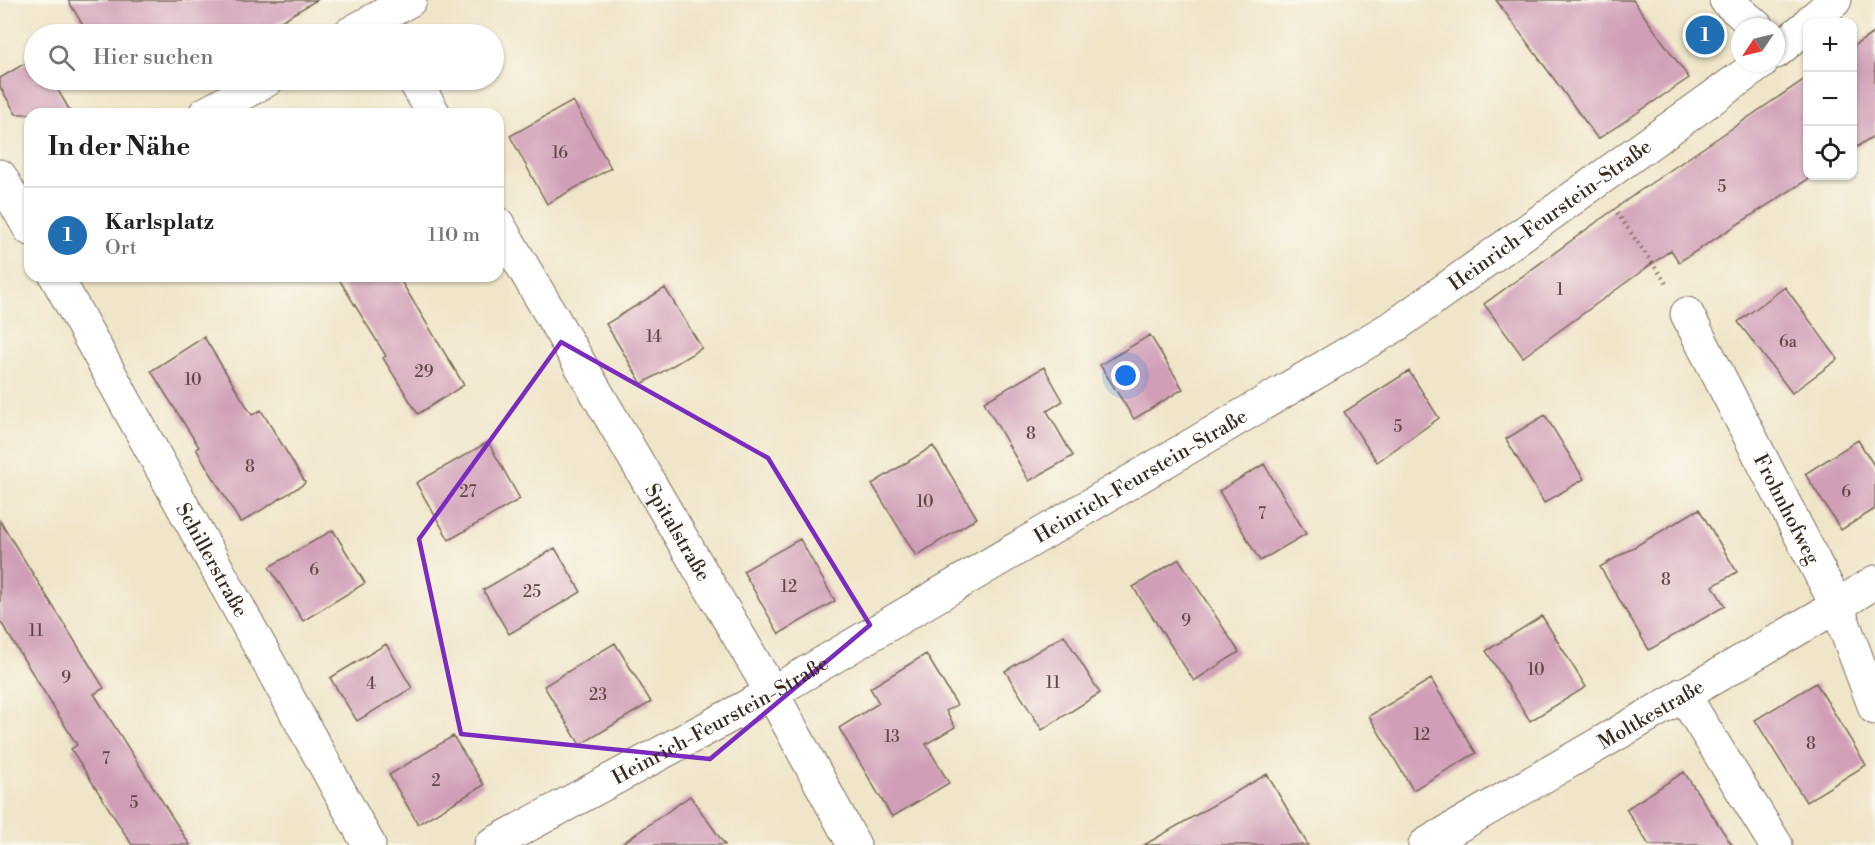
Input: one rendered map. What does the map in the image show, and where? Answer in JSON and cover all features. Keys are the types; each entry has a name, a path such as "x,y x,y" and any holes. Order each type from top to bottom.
{"street":[{"path":"378,18 410,0"},
{"path":"1726,0 1747,18"},
{"name":"Heinrich-Feurstein-Straße","path":"1816,18 1835,0"},
{"name":"Heinrich-Feurstein-Straße","path":"1785,43 1803,29"},
{"name":"Heinrich-Feurstein-Straße","path":"491,845 772,693 1396,325 1746,72"},
{"path":"216,108 249,90"},
{"path":"420,90 430,108"},
{"path":"0,176 21,220"},
{"name":"Spitalstraße","path":"504,234 772,693 854,845"},
{"name":"Schillerstraße","path":"59,282 369,845"},
{"name":"Frohnhofweg","path":"1687,314 1837,606 1875,708"},
{"name":"Moltkestraße","path":"1425,845 1875,582"},
{"path":"1683,694 1776,845"}],"path":[{"path":"1613,207 1687,314"}],"highlighted area":[{"path":"561,342 768,458 870,625 710,759 461,734 419,539"}],"building":[{"path":"68,0 317,0 276,24 82,24"},
{"path":"1496,0 1633,0 1689,78 1598,139"},
{"path":"1875,32 1875,135 1857,147 1857,72 1857,44"},
{"path":"24,64 24,90 58,90 68,108 24,108 24,114 16,114 0,87 0,78"},
{"path":"1803,80 1803,180 1807,180 1679,262 1671,250 1523,357 1484,304 1638,192"},
{"path":"573,101 611,168 547,204 510,136"},
{"path":"341,282 402,282 464,385 418,414 383,358 386,356"},
{"path":"1785,287 1838,359 1792,393 1738,322"},
{"path":"665,288 702,348 642,384 606,324"},
{"path":"1150,335 1183,389 1134,419 1100,365"},
{"path":"204,337 252,415 261,410 305,482 242,522 196,449 199,447 151,371"},
{"path":"1044,367 1063,401 1047,411 1073,456 1029,481 984,402"},
{"path":"1409,371 1439,418 1377,462 1344,412"},
{"path":"1545,415 1584,479 1544,503 1506,439"},
{"path":"1858,440 1875,467 1875,509 1841,530 1805,474"},
{"path":"488,442 520,499 449,540 416,483"},
{"path":"933,446 977,518 916,556 872,484"},
{"path":"1264,464 1306,534 1260,561 1219,491"},
{"path":"1699,509 1737,572 1713,586 1725,606 1649,650 1600,567"},
{"path":"0,521 104,688 94,694 190,845 132,845 71,749 77,745 0,621"},
{"path":"333,530 365,583 303,621 269,567"},
{"path":"800,539 835,601 779,634 743,571"},
{"path":"555,548 581,592 509,634 483,590"},
{"path":"1179,559 1239,652 1194,681 1133,587"},
{"path":"1542,616 1586,687 1530,721 1486,651"},
{"path":"1064,635 1100,693 1042,730 1005,671"},
{"path":"615,643 651,702 580,745 544,686"},
{"path":"386,644 412,688 357,721 330,678"},
{"path":"926,654 957,705 946,711 955,727 926,744 949,783 892,817 839,728 879,703 870,688"},
{"path":"1431,679 1476,753 1413,790 1369,716"},
{"path":"1816,683 1866,765 1806,802 1755,720"},
{"path":"453,736 484,785 418,824 389,775"},
{"path":"1684,772 1732,845 1649,845 1626,809"},
{"path":"1267,774 1308,845 1144,845"},
{"path":"690,796 725,845 620,845"}],"place":[{"name":"Karlsplatz","path":"1705,35"}]}
